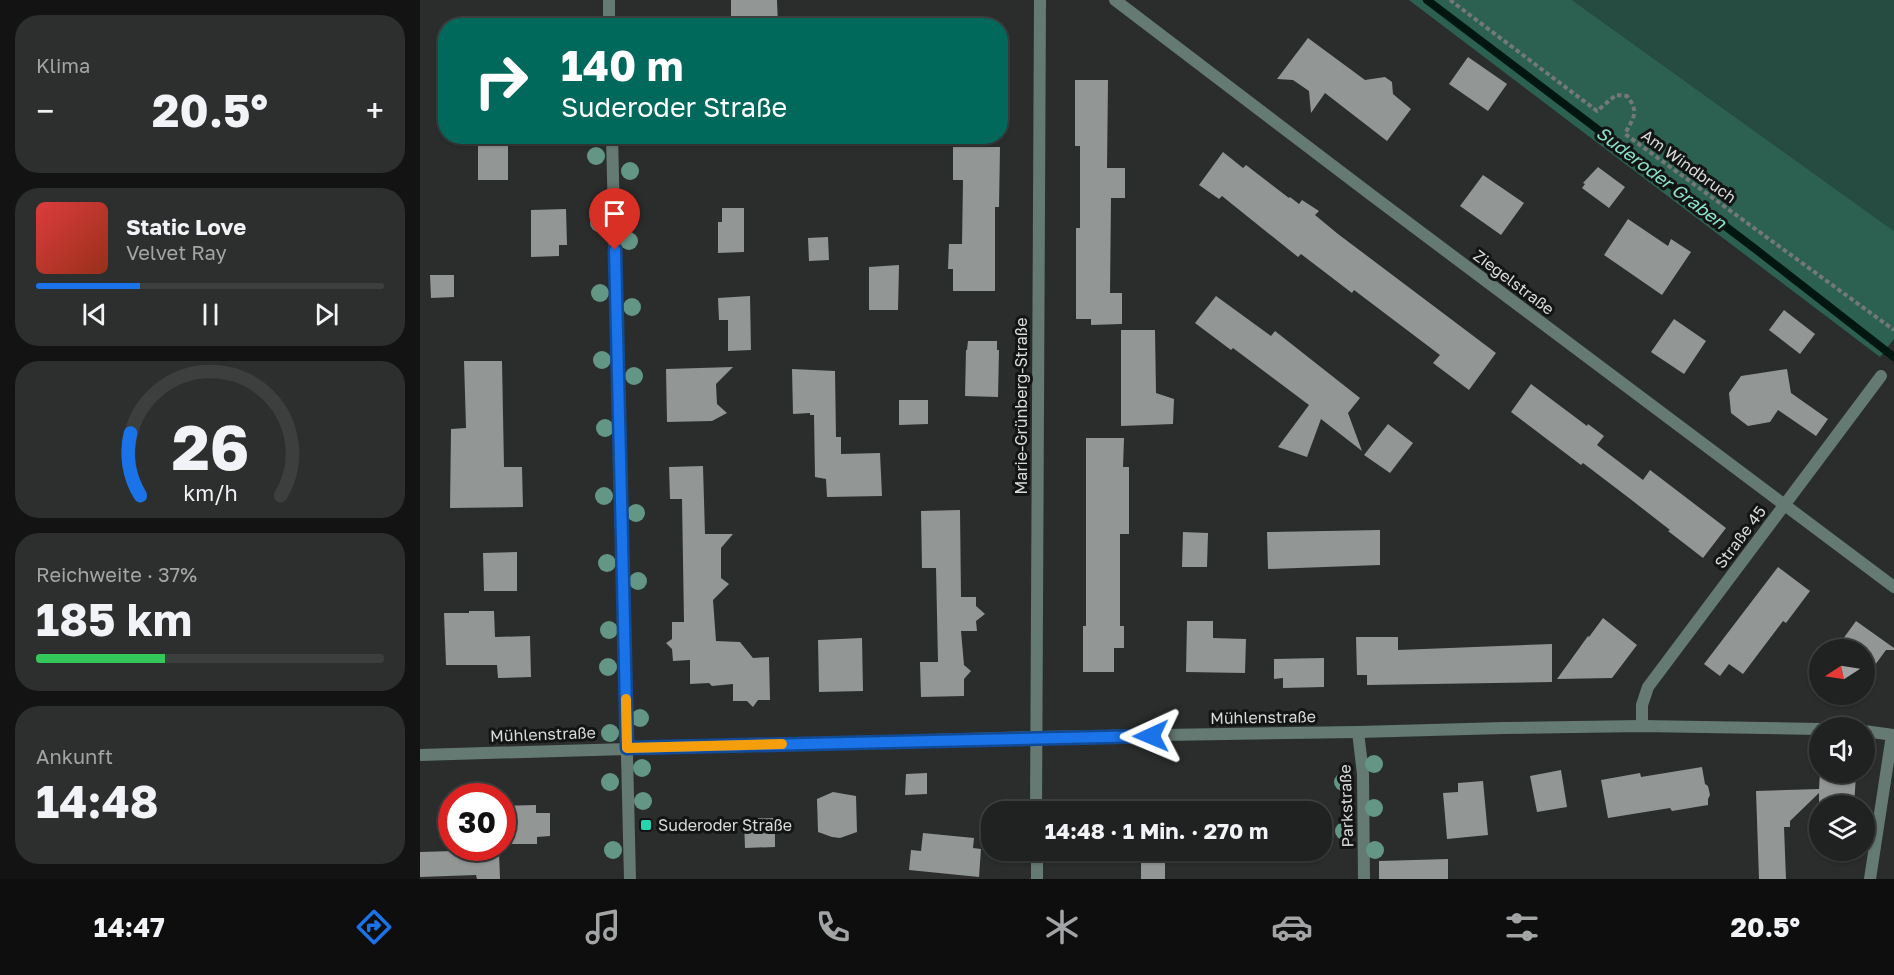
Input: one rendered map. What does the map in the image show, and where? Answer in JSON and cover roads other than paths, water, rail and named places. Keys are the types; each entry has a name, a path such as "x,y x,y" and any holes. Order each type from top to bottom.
{"street":[{"path":"609,0 609,18"},
{"name":"Marie-Grünberg-Straße","path":"1036,801 1040,0"},
{"name":"Ziegelstraße","path":"1115,0 1894,587"},
{"path":"612,144 630,879"},
{"name":"Straße 45","path":"1642,726 1642,705 1648,687 1881,376"},
{"name":"Mühlenstraße","path":"420,755 1036,737 1642,726 1809,729"},
{"name":"Parkstraße","path":"1359,732 1363,774 1364,879"},
{"path":"1870,879 1893,735 1875,733"},
{"path":"1036,861 1037,879"}],"waterway":[{"name":"Suderoder Graben","path":"1427,0 1894,357"}],"place":[{"name":"Suderoder Straße","path":"646,825"}]}
